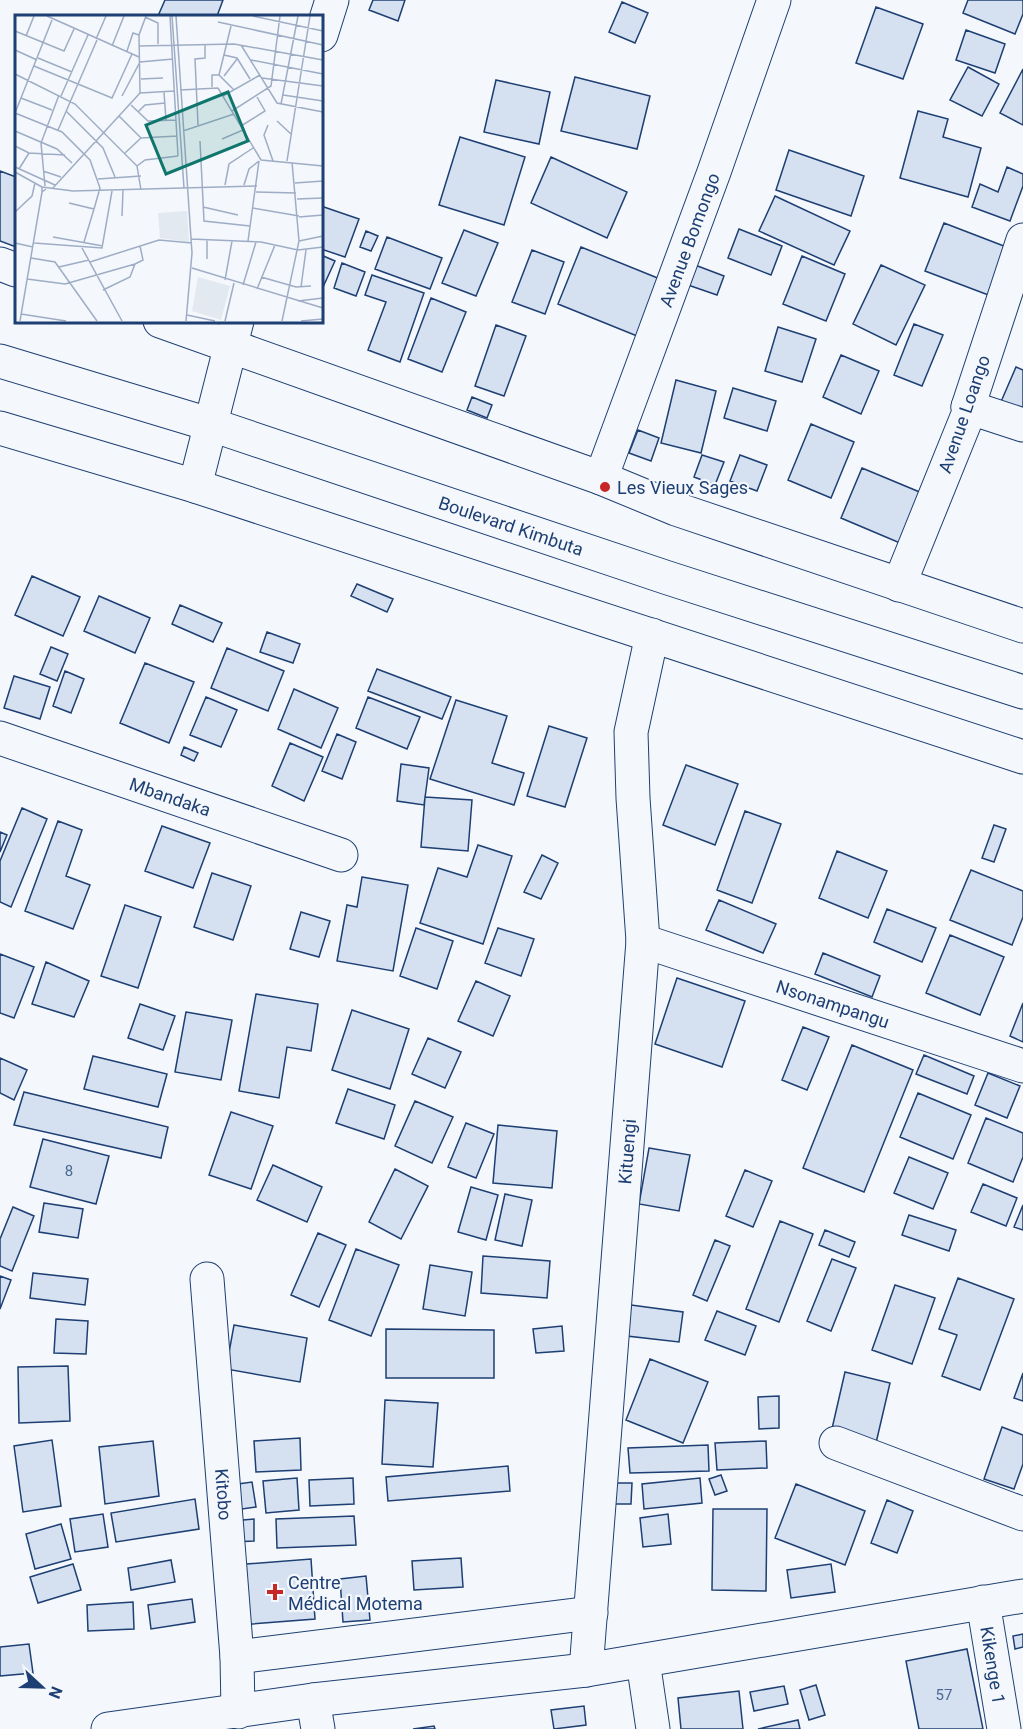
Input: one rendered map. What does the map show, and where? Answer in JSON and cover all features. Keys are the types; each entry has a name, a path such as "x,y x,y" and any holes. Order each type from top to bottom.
{"street":[{"path":"322,32 332,0"},
{"name":"Avenue Bomongo","path":"601,478 714,172 774,0"},
{"name":"Avenue Loango","path":"898,585 969,412 968,406 1023,240"},
{"path":"0,264 15,270"},
{"path":"166,322 233,334 676,508 1023,626"},
{"path":"195,486 233,334"},
{"name":"Boulevard Kimbuta","path":"0,361 212,425 668,578 1023,692"},
{"path":"968,406 1023,425"},
{"path":"0,428 195,486 1023,757"},
{"name":"Kituengi","path":"586,1670 643,940 633,798 631,732 652,635"},
{"name":"Mbandaka","path":"0,738 342,855"},
{"name":"Nsonampangu","path":"643,940 1023,1066"},
{"name":"Kitobo","path":"207,1278 237,1657 238,1712"},
{"path":"836,1443 1023,1514"},
{"path":"108,1729 238,1712 315,1714 1023,1596"},
{"name":"Kikenge 1","path":"983,1602 1004,1729"},
{"path":"237,1657 591,1613"},
{"path":"643,1661 653,1729"}],"building":[{"path":"165,0 223,0 217,15 158,15"},
{"path":"373,0 405,0 398,21 369,10"},
{"path":"968,0 1023,0 1023,14 1015,34 963,13"},
{"path":"622,2 648,13 635,43 609,32"},
{"path":"876,7 923,24 903,79 856,63"},
{"path":"966,30 1005,44 995,73 956,60"},
{"path":"968,67 999,84 982,116 950,100"},
{"path":"1023,69 1023,125 1000,113"},
{"path":"575,77 650,96 637,149 561,131"},
{"path":"496,80 550,92 539,144 484,132"},
{"path":"918,111 948,119 943,137 981,148 968,197 900,178"},
{"path":"460,137 525,157 504,225 439,205"},
{"path":"789,150 864,176 851,216 776,190"},
{"path":"551,157 627,192 607,238 531,203"},
{"path":"1007,167 1023,174 1023,186 1010,221 972,207 980,184 998,192"},
{"path":"0,171 15,177 15,247 0,241"},
{"path":"775,196 850,231 834,265 759,231"},
{"path":"322,206 359,219 345,257 322,249"},
{"path":"944,223 1009,248 991,296 925,271"},
{"path":"739,229 782,246 771,275 728,258"},
{"path":"464,230 498,243 476,296 442,283"},
{"path":"366,231 378,236 371,251 360,247"},
{"path":"387,237 442,258 430,289 375,269"},
{"path":"581,247 665,281 642,338 558,304"},
{"path":"532,250 564,262 545,314 512,302"},
{"path":"322,255 335,261 322,286"},
{"path":"802,256 845,274 826,321 783,304"},
{"path":"342,263 365,272 356,296 334,288"},
{"path":"695,265 724,276 717,295 688,285"},
{"path":"881,265 925,285 896,345 853,324"},
{"path":"372,275 424,293 400,362 368,350 386,302 365,295"},
{"path":"431,298 466,312 442,372 408,359"},
{"path":"914,324 943,335 922,386 894,375"},
{"path":"496,325 526,336 504,396 475,386"},
{"path":"778,327 816,339 802,382 765,371"},
{"path":"841,355 879,371 861,414 823,397"},
{"path":"1016,367 1023,370 1023,414 1000,404"},
{"path":"676,380 716,391 701,453 661,443"},
{"path":"733,388 776,401 767,431 724,418"},
{"path":"472,397 492,405 487,418 467,410"},
{"path":"811,424 854,442 831,498 788,480"},
{"path":"638,430 659,438 651,461 629,453"},
{"path":"702,455 724,462 715,485 694,477"},
{"path":"740,455 767,465 757,491 730,481"},
{"path":"862,468 922,493 900,543 841,518"},
{"path":"32,576 80,597 63,636 15,615"},
{"path":"357,584 393,599 387,612 351,596"},
{"path":"99,596 150,618 135,653 84,631"},
{"path":"180,605 222,623 213,642 172,624"},
{"path":"267,632 300,644 293,663 260,652"},
{"path":"51,647 68,654 57,681 40,674"},
{"path":"227,648 284,671 268,711 211,688"},
{"path":"145,663 194,682 169,743 120,723"},
{"path":"377,669 451,697 442,719 368,691"},
{"path":"65,671 84,679 71,713 53,706"},
{"path":"14,676 50,687 40,719 4,708"},
{"path":"294,689 338,708 321,748 278,729"},
{"path":"206,697 237,710 221,747 190,735"},
{"path":"368,697 420,717 407,749 356,728"},
{"path":"456,700 507,716 492,763 524,773 514,805 430,779"},
{"path":"549,726 587,738 565,807 527,796"},
{"path":"337,734 356,742 342,779 322,771"},
{"path":"290,743 323,757 304,801 272,786"},
{"path":"184,747 198,753 194,761 181,755"},
{"path":"401,764 429,768 424,805 397,801"},
{"path":"686,765 738,784 715,845 663,825"},
{"path":"425,797 472,800 468,851 421,847"},
{"path":"22,808 47,819 11,907 0,902 0,861"},
{"path":"745,811 781,824 752,903 717,890"},
{"path":"58,821 82,830 66,876 90,885 73,929 25,911"},
{"path":"994,825 1006,829 994,862 982,858"},
{"path":"162,826 210,843 193,888 145,871"},
{"path":"0,832 7,835 0,852"},
{"path":"478,845 512,856 483,944 420,923 438,868 467,877"},
{"path":"837,851 887,871 868,918 819,898"},
{"path":"542,855 558,863 541,899 524,892"},
{"path":"971,870 1023,891 1023,917 1012,945 950,920"},
{"path":"212,873 251,886 233,940 194,927"},
{"path":"362,877 408,885 393,971 337,961 347,905 357,907"},
{"path":"719,900 776,924 763,953 706,930"},
{"path":"125,905 161,917 138,988 101,976"},
{"path":"887,909 936,928 922,962 874,942"},
{"path":"301,912 330,921 319,957 290,949"},
{"path":"416,928 453,941 437,989 400,976"},
{"path":"498,928 534,939 521,976 485,963"},
{"path":"950,935 1004,957 980,1015 926,993"},
{"path":"823,953 880,976 872,997 815,974"},
{"path":"0,954 34,967 14,1018 0,1013"},
{"path":"46,962 89,981 74,1017 32,1004"},
{"path":"677,978 745,1001 722,1067 655,1044"},
{"path":"476,981 510,996 493,1036 458,1021"},
{"path":"256,994 318,1004 311,1051 287,1047 279,1098 239,1091"},
{"path":"1023,1003 1023,1042 1010,1036"},
{"path":"140,1004 175,1016 163,1050 128,1038"},
{"path":"352,1010 409,1029 390,1089 332,1070"},
{"path":"186,1012 232,1020 221,1080 175,1072"},
{"path":"803,1027 829,1037 807,1090 782,1080"},
{"path":"428,1038 461,1052 445,1088 412,1074"},
{"path":"852,1045 913,1070 864,1192 803,1168"},
{"path":"924,1055 974,1076 967,1094 916,1074"},
{"path":"93,1056 167,1074 158,1107 84,1089"},
{"path":"0,1058 27,1070 14,1100 0,1093"},
{"path":"988,1073 1020,1086 1007,1118 975,1105"},
{"path":"348,1089 395,1105 384,1139 336,1123"},
{"path":"24,1092 168,1127 161,1158 14,1125"},
{"path":"918,1093 971,1115 953,1159 900,1137"},
{"path":"415,1101 453,1117 432,1163 395,1146"},
{"path":"231,1112 273,1126 251,1189 209,1175"},
{"path":"986,1118 1023,1133 1023,1157 1013,1182 968,1163"},
{"path":"466,1123 494,1134 476,1178 448,1167"},
{"path":"498,1125 557,1131 552,1188 493,1183"},
{"path":"43,1139 109,1156 96,1204 30,1187"},
{"path":"649,1148 690,1155 679,1211 639,1204"},
{"path":"909,1157 948,1173 933,1209 894,1193"},
{"path":"273,1165 322,1187 307,1222 257,1200"},
{"path":"395,1169 428,1186 401,1239 369,1222"},
{"path":"745,1170 772,1181 753,1227 726,1216"},
{"path":"983,1184 1017,1198 1006,1226 971,1212"},
{"path":"471,1187 498,1195 486,1240 458,1232"},
{"path":"505,1194 532,1200 522,1246 495,1240"},
{"path":"44,1203 83,1209 78,1238 39,1232"},
{"path":"1023,1205 1023,1230 1014,1227"},
{"path":"13,1207 34,1216 12,1271 0,1266 0,1239"},
{"path":"909,1215 956,1230 949,1251 902,1235"},
{"path":"780,1221 813,1234 779,1322 746,1309"},
{"path":"825,1230 855,1242 849,1257 819,1245"},
{"path":"318,1233 346,1245 319,1307 291,1295"},
{"path":"715,1240 730,1246 707,1301 693,1295"},
{"path":"356,1249 399,1265 371,1336 329,1320"},
{"path":"483,1256 550,1261 547,1298 481,1293"},
{"path":"832,1259 856,1268 831,1331 807,1321"},
{"path":"430,1265 472,1272 465,1316 423,1309"},
{"path":"33,1273 88,1279 85,1305 30,1298"},
{"path":"0,1276 11,1280 0,1309"},
{"path":"958,1278 1014,1299 980,1390 942,1376 957,1335 939,1329"},
{"path":"895,1285 935,1298 912,1364 872,1350"},
{"path":"631,1305 683,1312 679,1342 627,1336"},
{"path":"717,1311 756,1326 745,1355 705,1340"},
{"path":"56,1319 88,1321 86,1354 54,1353"},
{"path":"234,1325 307,1338 300,1382 226,1369"},
{"path":"562,1326 564,1351 536,1353 533,1329"},
{"path":"386,1329 494,1330 494,1378 386,1378"},
{"path":"650,1359 708,1382 683,1443 626,1420"},
{"path":"68,1366 70,1421 19,1423 18,1367"},
{"path":"845,1372 890,1383 876,1443 831,1433"},
{"path":"1023,1373 1023,1401 1014,1398"},
{"path":"779,1396 779,1428 759,1429 758,1397"},
{"path":"385,1400 438,1403 433,1467 382,1464"},
{"path":"1002,1427 1023,1435 1023,1464 1014,1489 984,1479"},
{"path":"300,1438 301,1470 256,1472 254,1441"},
{"path":"52,1440 61,1506 23,1512 14,1446"},
{"path":"153,1441 159,1496 105,1504 99,1447"},
{"path":"766,1441 767,1468 717,1470 715,1443"},
{"path":"708,1445 709,1471 630,1473 628,1448"},
{"path":"508,1466 510,1491 388,1501 386,1477"},
{"path":"721,1475 727,1491 715,1495 709,1479"},
{"path":"297,1478 299,1510 266,1513 263,1481"},
{"path":"353,1478 354,1504 310,1506 309,1480"},
{"path":"700,1478 702,1503 644,1509 642,1484"},
{"path":"252,1482 256,1507 235,1510 231,1485"},
{"path":"602,1483 632,1483 631,1504 603,1504"},
{"path":"796,1484 865,1511 845,1565 775,1538"},
{"path":"195,1499 199,1529 116,1542 111,1513"},
{"path":"887,1500 913,1511 897,1553 871,1543"},
{"path":"713,1509 767,1509 766,1591 712,1590"},
{"path":"103,1514 108,1547 75,1552 70,1519"},
{"path":"668,1514 671,1544 643,1547 640,1518"},
{"path":"354,1516 356,1545 277,1548 276,1519"},
{"path":"254,1519 254,1541 233,1542 232,1521"},
{"path":"61,1524 71,1559 35,1569 26,1534"},
{"path":"461,1558 463,1587 414,1590 412,1561"},
{"name":"Centre Médical Motema","path":"311,1559 315,1619 239,1625 234,1565"},
{"path":"171,1560 175,1582 131,1590 128,1568"},
{"path":"73,1564 81,1590 38,1603 30,1577"},
{"path":"831,1564 835,1592 791,1598 787,1570"},
{"path":"366,1576 370,1620 343,1622 340,1579"},
{"path":"192,1599 195,1622 151,1629 148,1605"},
{"path":"133,1602 134,1629 88,1631 87,1605"},
{"path":"1023,1634 1023,1647 1015,1649 1013,1636"},
{"path":"29,1644 33,1673 0,1676 0,1647"},
{"path":"967,1649 983,1729 919,1729 906,1661"},
{"path":"816,1685 825,1715 809,1720 800,1690"},
{"path":"784,1686 788,1704 754,1711 750,1692"},
{"path":"739,1691 743,1729 681,1729 678,1698"},
{"path":"584,1706 586,1725 554,1729 551,1710"},
{"path":"798,1720 800,1729 758,1729"},
{"path":"434,1726 435,1729 413,1729"}],"place":[{"name":"Les Vieux Sages","path":"605,487"},
{"name":"Centre Médical Motema","path":"275,1592"}]}
